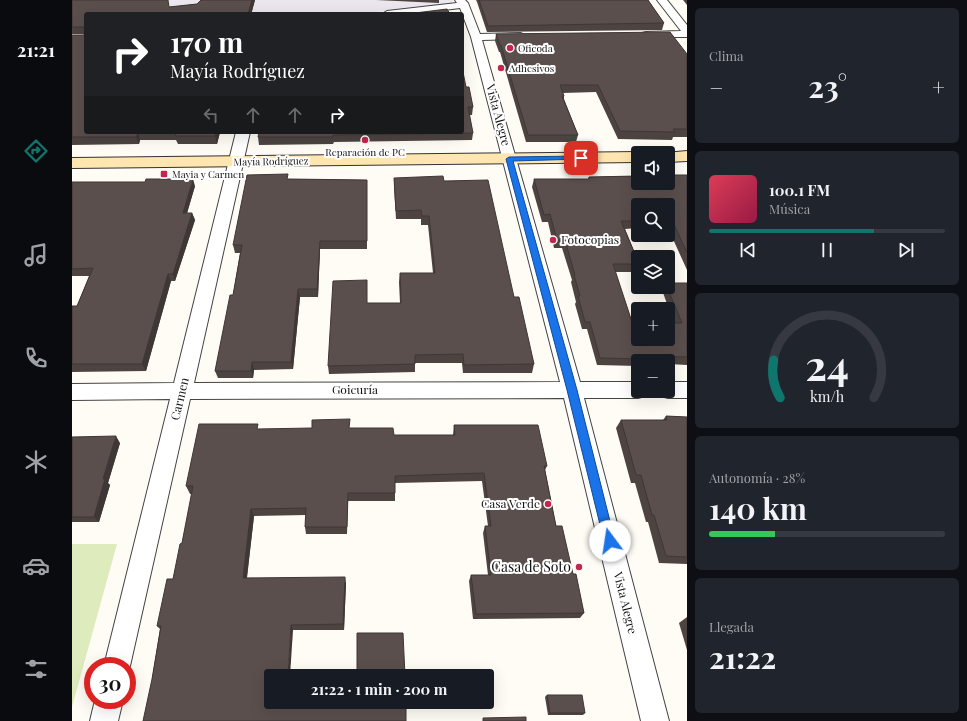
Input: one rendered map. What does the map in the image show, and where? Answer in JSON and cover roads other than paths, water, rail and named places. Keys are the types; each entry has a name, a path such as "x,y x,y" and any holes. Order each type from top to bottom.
{"main road":[{"path":"675,157 687,156"},
{"name":"Mayía Rodríguez","path":"72,163 631,157"}],"street":[{"path":"662,0 687,33"},
{"path":"400,12 462,2"},
{"name":"Vista Alegre","path":"462,2 476,37 572,390 654,721"},
{"path":"632,35 687,33"},
{"path":"476,37 531,36"},
{"name":"Carmen","path":"119,657 243,134"},
{"name":"Goicuría","path":"72,392 631,390"},
{"path":"675,390 687,390"},
{"path":"104,721 107,709"}],"place":[{"name":"Oficoda","path":"510,48"},
{"name":"Adhesivos","path":"501,68"},
{"name":"Reparación de PC","path":"365,140"},
{"name":"Mayia y Carmen","path":"164,174"},
{"name":"Fotocopias","path":"553,240"},
{"name":"Casa Verde","path":"548,504"},
{"name":"Casa de Soto","path":"579,567"}]}
